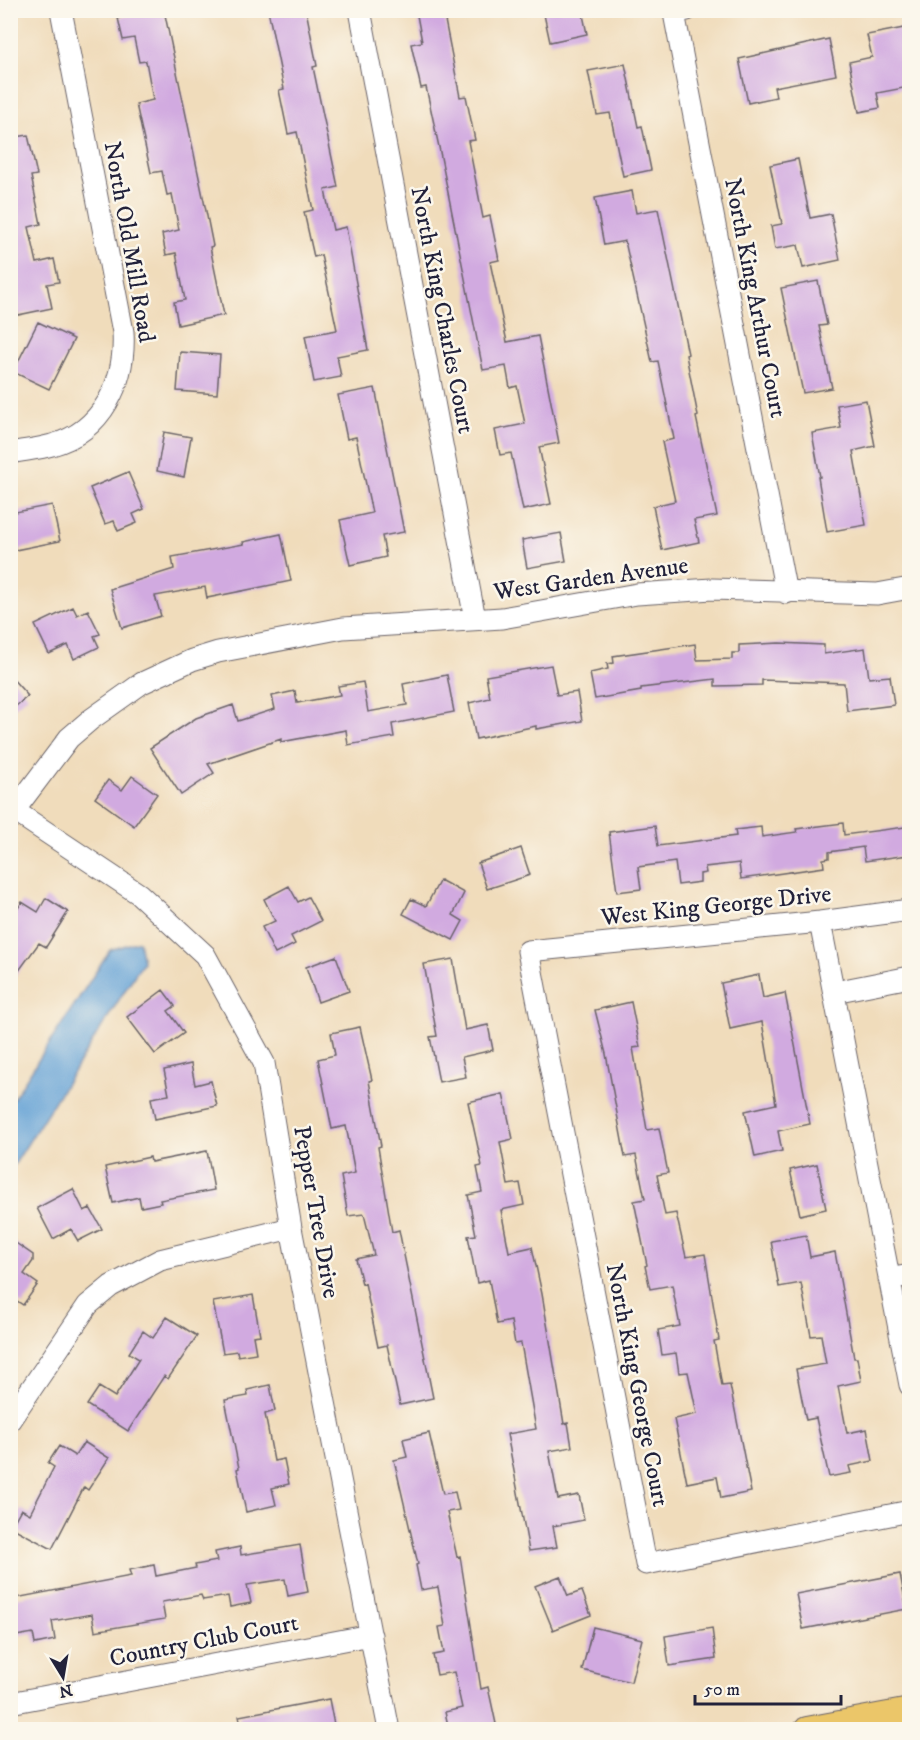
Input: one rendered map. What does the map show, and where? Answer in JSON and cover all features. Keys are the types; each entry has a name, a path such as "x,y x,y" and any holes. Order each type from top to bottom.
{"main road":[{"path":"807,1730 909,1711"}],"street":[{"name":"North Old Mill Road","path":"10,453 53,445 87,427 102,412 117,384 122,368 123,332 61,10"},
{"name":"North King Charles Court","path":"360,10 475,619"},
{"name":"North King Arthur Court","path":"681,12 786,593"},
{"name":"West Garden Avenue","path":"12,812 69,738 115,701 142,683 192,660 218,652 316,632 375,625 502,618 637,594 712,589 877,594 909,588"},
{"name":"Pepper Tree Drive","path":"12,812 139,894 205,955 264,1063 291,1228 389,1730"},
{"name":"West King George Drive","path":"528,951 820,922 909,910"},
{"path":"820,922 899,1277 909,1385"},
{"name":"North King George Court","path":"528,951 646,1564 909,1511"},
{"path":"834,992 909,977"},
{"path":"10,1420 88,1305 111,1286 160,1260 291,1228"},
{"name":"Country Club Court","path":"10,1703 371,1635"}],"water":[{"path":"139,941 143,962 11,1170 11,1102 110,950"}],"building":[{"path":"153,10 164,10 213,246 210,247 224,315 178,325 174,302 185,300 176,253 166,255 162,234 179,230 172,194 167,195 162,171 151,173 136,104 153,100 146,61 139,62 134,38 123,40 118,18"},
{"path":"268,10 306,10 317,66 313,67 338,187 325,190 333,230 346,227 368,350 337,356 341,377 314,382 305,336 337,330 321,255 314,257 304,212 313,210 297,132 288,134 279,90 284,89"},
{"path":"416,10 443,10 460,97 466,96 475,140 468,141 483,218 490,216 499,260 490,262 507,342 538,336 559,443 539,447 551,504 523,510 511,453 500,455 495,430 525,424 517,386 510,388 506,366 483,370 426,87 421,88 411,44 422,42"},
{"path":"543,10 582,10 587,34 550,42"},
{"path":"909,27 909,87 877,93 880,108 859,112 849,62 872,57 867,35"},
{"path":"829,39 836,75 774,87 776,97 748,103 739,59"},
{"path":"625,64 638,127 642,126 651,170 623,176 610,113 597,115 588,71"},
{"path":"28,135 37,175 31,176 41,224 29,227 37,263 54,259 59,282 47,284 52,308 18,315 10,277 10,138"},
{"path":"798,159 810,218 831,214 840,260 803,268 798,245 775,249 771,226 782,224 770,165"},
{"path":"632,191 636,213 658,209 688,354 686,355 698,416 696,417 717,516 694,520 699,542 662,550 653,506 675,501 662,442 674,439 658,361 652,362 625,241 604,245 595,198"},
{"path":"818,281 827,325 819,326 832,388 803,393 781,288"},
{"path":"38,322 74,339 49,389 13,372"},
{"path":"180,352 220,355 217,394 177,391"},
{"path":"375,388 404,532 382,536 386,557 350,565 340,520 372,513 356,437 347,439 338,395"},
{"path":"866,400 875,446 853,451 866,525 827,532 812,433 841,428 837,405"},
{"path":"164,432 191,437 184,477 157,471"},
{"path":"128,472 144,509 133,514 137,523 118,531 114,521 105,524 90,488"},
{"path":"52,505 60,541 15,550 10,513"},
{"path":"561,533 566,561 527,568 522,540"},
{"path":"281,534 291,581 207,598 205,587 155,596 161,616 122,628 110,589 174,569 172,557 244,544 243,542"},
{"path":"73,607 77,615 88,610 100,634 94,636 99,647 74,659 68,645 49,654 35,625"},
{"path":"779,643 824,645 824,654 865,648 869,678 890,676 894,705 847,711 844,683 762,680 762,685 715,686 715,679 641,688 641,691 595,699 590,673 608,669 607,664 614,663 613,656 695,644 697,660 732,659 732,653 739,653 739,645"},
{"path":"551,665 557,695 577,692 582,721 536,729 536,726 476,739 469,703 490,698 486,676"},
{"path":"447,675 454,712 392,724 394,737 348,745 346,730 281,742 281,739 208,764 214,773 181,795 150,748 196,718 233,705 238,721 275,709 272,696 295,691 297,703 340,695 338,686 363,682 368,712 407,705 403,684"},
{"path":"10,676 28,696 10,711"},
{"path":"132,776 157,794 134,826 95,798 108,780 122,790"},
{"path":"843,823 844,835 905,827 908,855 865,861 863,847 829,852 829,858 823,859 824,867 741,879 739,863 705,867 706,873 700,874 700,882 678,885 675,862 638,867 641,889 617,892 609,832 655,826 658,846 736,836 735,830 761,827 762,837 797,832 796,829"},
{"path":"521,848 530,875 487,889 478,863"},
{"path":"440,880 464,893 453,915 463,921 453,940 403,914 411,899 426,906"},
{"path":"289,886 298,902 308,897 321,921 291,936 295,944 275,954 262,927 275,921 264,899"},
{"path":"46,898 68,912 46,947 39,943 10,983 10,920 22,902 38,912"},
{"path":"336,956 349,991 318,1002 306,967"},
{"path":"453,959 465,1030 488,1025 493,1050 462,1057 466,1077 439,1082 430,1037 437,1036 424,964"},
{"path":"759,975 763,998 785,993 810,1124 778,1131 782,1151 755,1157 745,1111 776,1104 762,1022 730,1029 721,983"},
{"path":"163,990 175,1006 168,1011 184,1033 155,1054 127,1017"},
{"path":"631,1002 640,1047 633,1048 647,1130 659,1128 668,1173 657,1175 665,1215 676,1213 686,1257 705,1254 719,1340 714,1341 722,1386 730,1385 751,1492 721,1498 717,1477 687,1483 674,1419 697,1414 688,1372 679,1373 676,1353 662,1355 658,1330 680,1326 672,1285 650,1289 634,1201 645,1199 636,1155 625,1157 606,1054 595,1010"},
{"path":"360,1027 372,1080 369,1081 381,1146 378,1147 392,1232 399,1230 433,1398 400,1405 387,1345 378,1347 365,1283 362,1284 356,1259 374,1255 364,1214 348,1216 341,1176 355,1173 346,1126 332,1129 318,1059 335,1055 331,1033"},
{"path":"191,1064 195,1085 211,1081 217,1106 155,1119 151,1098 169,1095 164,1070"},
{"path":"503,1094 513,1139 500,1142 508,1185 520,1183 524,1205 501,1210 509,1252 532,1247 564,1424 568,1423 572,1447 549,1451 558,1499 579,1495 584,1520 553,1526 557,1547 529,1551 507,1434 536,1429 521,1343 515,1344 511,1321 497,1324 489,1280 477,1283 468,1236 476,1235 468,1195 482,1192 477,1167 482,1166 468,1102"},
{"path":"207,1151 214,1190 160,1200 161,1203 141,1207 139,1197 113,1203 105,1167 150,1157 151,1162"},
{"path":"817,1164 826,1209 800,1215 790,1170"},
{"path":"73,1189 84,1211 90,1208 102,1229 78,1241 71,1229 53,1239 37,1208"},
{"path":"806,1235 810,1257 835,1252 854,1358 857,1358 861,1381 838,1386 847,1433 867,1429 873,1461 849,1466 851,1473 829,1477 816,1418 806,1420 796,1369 826,1364 821,1335 811,1336 801,1283 779,1287 771,1241"},
{"path":"10,1239 33,1255 33,1261 24,1274 38,1284 23,1305 10,1296"},
{"path":"253,1295 260,1335 253,1336 256,1353 238,1356 237,1351 223,1353 213,1302"},
{"path":"167,1317 197,1336 168,1379 164,1376 128,1431 87,1405 99,1387 115,1397 139,1359 129,1353 143,1331 153,1338"},
{"path":"270,1385 275,1411 265,1414 274,1461 284,1459 289,1484 272,1488 276,1505 246,1512 225,1400 248,1396 247,1390"},
{"path":"429,1433 443,1494 455,1492 459,1510 447,1512 457,1557 460,1556 481,1689 488,1687 496,1724 469,1730 449,1730 445,1712 462,1708 454,1672 437,1675 433,1655 444,1653 439,1627 445,1626 438,1587 421,1590 416,1565 418,1564 394,1460 407,1457 403,1439"},
{"path":"84,1442 109,1458 88,1490 84,1487 52,1549 11,1527 21,1509 30,1514 54,1467 48,1463 59,1446 75,1456"},
{"path":"300,1545 308,1592 288,1596 285,1579 247,1585 251,1603 230,1607 228,1596 203,1600 201,1595 162,1602 165,1619 95,1631 92,1614 52,1621 55,1640 35,1644 33,1633 10,1637 10,1599 131,1576 129,1570 154,1565 156,1576 196,1568 195,1565 217,1561 215,1552 240,1547 241,1555"},
{"path":"900,1574 907,1609 803,1629 796,1594"},
{"path":"560,1576 568,1596 582,1591 591,1615 553,1630 535,1586"},
{"path":"593,1627 642,1639 631,1682 582,1670"},
{"path":"712,1628 716,1659 669,1666 665,1636"},
{"path":"329,1699 335,1730 242,1730 239,1716"}]}
